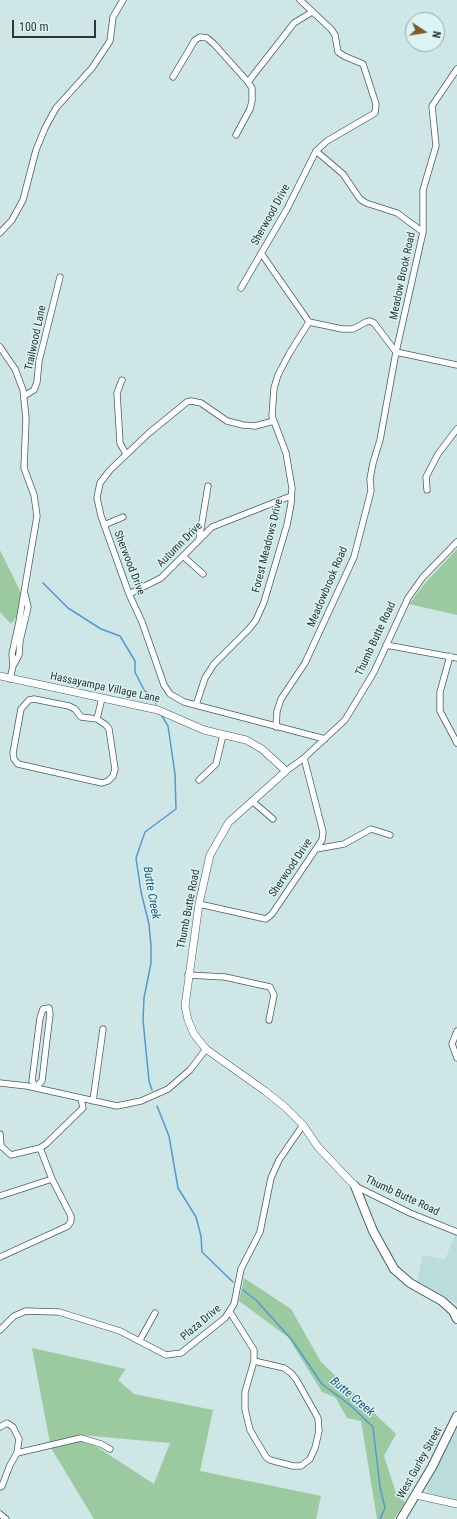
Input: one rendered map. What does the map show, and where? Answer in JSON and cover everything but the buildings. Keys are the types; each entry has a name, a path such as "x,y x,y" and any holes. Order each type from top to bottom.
{"main road":[{"path":"355,1186 373,1232 394,1269 410,1283 442,1301 453,1311 457,1318"},
{"name":"West Gurley Street","path":"401,1519 416,1495 457,1416"}],"street":[{"path":"0,233 12,220 23,200 36,150 45,128 56,108 92,68 110,41 113,17 123,0"},
{"path":"300,0 335,35 338,52 364,64 376,109 374,113 327,141 316,151 343,174 363,201 397,213 423,232"},
{"path":"248,82 294,23 312,12"},
{"path":"173,77 195,40 200,37 207,38 214,44 252,88 252,101 250,109 236,135"},
{"name":"Meadow Brook Road","path":"396,352 423,232 423,190 436,146 432,106 457,69"},
{"name":"Sherwood Drive","path":"241,288 287,209 316,151"},
{"path":"261,253 310,322 342,329 353,328 370,321 374,323 396,352 457,365"},
{"name":"Trailwood Lane","path":"24,396 34,390 37,382 40,361 60,277"},
{"name":"Forest Meadows Drive","path":"196,705 205,678 214,664 256,620 264,602 285,532 292,488 287,459 274,421 272,402 278,375 310,322"},
{"path":"0,347 15,369 24,396 26,418 23,451 24,468 34,495 37,516 24,589 28,607 20,631 20,655 13,666 10,679"},
{"name":"Meadowbrook Road","path":"276,727 277,711 281,699 305,663 354,558 371,491 370,479 380,440 396,352"},
{"path":"122,380 117,393 120,443 126,454"},
{"name":"Sherwood Drive","path":"274,421 254,426 243,425 227,420 201,403 191,401 187,402 106,473 100,483 97,498 104,525 129,594 142,622 164,686 170,694 178,700 325,739"},
{"path":"427,490 426,477 438,454 457,429"},
{"path":"198,540 208,486"},
{"name":"Autumn Drive","path":"129,594 161,578 184,557 198,540 212,528 291,496"},
{"path":"104,525 123,518"},
{"name":"Thumb Butte Road","path":"457,542 423,577 408,598 374,672 345,720 304,758 286,771 229,822 210,855 199,904 188,975 185,1006 188,1020 194,1034 206,1049 285,1107 302,1125 318,1147 355,1186 410,1213 457,1232"},
{"path":"184,557 203,574"},
{"path":"386,645 457,658"},
{"path":"450,656 440,692 440,710 457,744"},
{"name":"Hassayampa Village Lane","path":"0,676 158,710 204,730 246,740 262,749 286,771"},
{"path":"96,719 102,698"},
{"path":"34,699 69,706 82,717 96,719 106,725 109,729 115,769 113,776 108,781 102,783 18,764 14,759 13,753 21,709 29,700 34,699"},
{"path":"199,780 216,764 223,735"},
{"name":"Sherwood Drive","path":"199,904 266,919 272,914 322,840 323,832 304,758"},
{"path":"252,801 273,819"},
{"path":"316,848 344,844 370,829 390,835"},
{"path":"188,975 225,977 270,987 274,995 269,1020"},
{"path":"49,1008 50,1014 42,1081 36,1088 32,1081 40,1018 43,1009 49,1008"},
{"path":"93,1101 103,1029"},
{"path":"457,1031 452,1044 457,1058"},
{"path":"0,1083 36,1088 81,1100 117,1106 141,1101 168,1089 190,1070 206,1049"},
{"path":"0,1134 1,1146 11,1155 40,1148 83,1108 81,1100"},
{"name":"Plaza Drive","path":"0,1330 14,1316 26,1311 59,1312 120,1331 140,1340 166,1355 181,1353 230,1312 234,1304 241,1269 260,1232 271,1178 279,1160 302,1125"},
{"path":"0,1257 68,1226 71,1216 52,1179 40,1148"},
{"path":"0,1196 52,1179"},
{"path":"230,1312 254,1350 254,1361 245,1392 245,1409 250,1430 266,1457 270,1460 293,1466 300,1466 310,1459 315,1448 319,1431 318,1418 303,1390 290,1373 284,1368 254,1361"},
{"path":"140,1340 155,1313"},
{"path":"0,1427 7,1423 13,1427 19,1439 17,1453 0,1487"},
{"path":"17,1453 81,1438 101,1444 110,1449"},
{"path":"416,1495 457,1504"}],"shaded area":[{"path":"455,1234 457,1235 457,1303 417,1282 423,1255 445,1260"},
{"path":"457,1429 457,1500 429,1494 426,1489"}],"green space":[{"path":"457,549 457,615 409,604 426,582"},
{"path":"0,550 22,595 19,614 11,624 0,612"},
{"path":"244,1278 291,1309 321,1362 396,1434 384,1456 397,1496 405,1502 394,1519 377,1519 361,1421 347,1418 335,1397 322,1392 288,1337 239,1301"},
{"path":"32,1348 126,1369 118,1380 134,1394 213,1410 200,1471 321,1496 316,1519 94,1519 51,1448 80,1441 97,1447 154,1484 170,1443 81,1435 50,1443"}],"waterway":[{"name":"Butte Creek","path":"43,583 68,608 101,629 120,636 135,661 135,672 144,690 153,698 156,704"},
{"name":"Butte Creek","path":"152,1090 149,1081 143,1020 144,998 151,963 151,946 149,924 141,892 136,858 145,832 176,809 175,774 168,726 162,716"},
{"name":"Butte Creek","path":"157,1106 169,1136 178,1188 196,1217 201,1236 202,1252 233,1282"},
{"name":"Butte Creek","path":"243,1290 256,1300 292,1340 322,1384 350,1405 373,1427 380,1487 385,1508 380,1519"}]}
